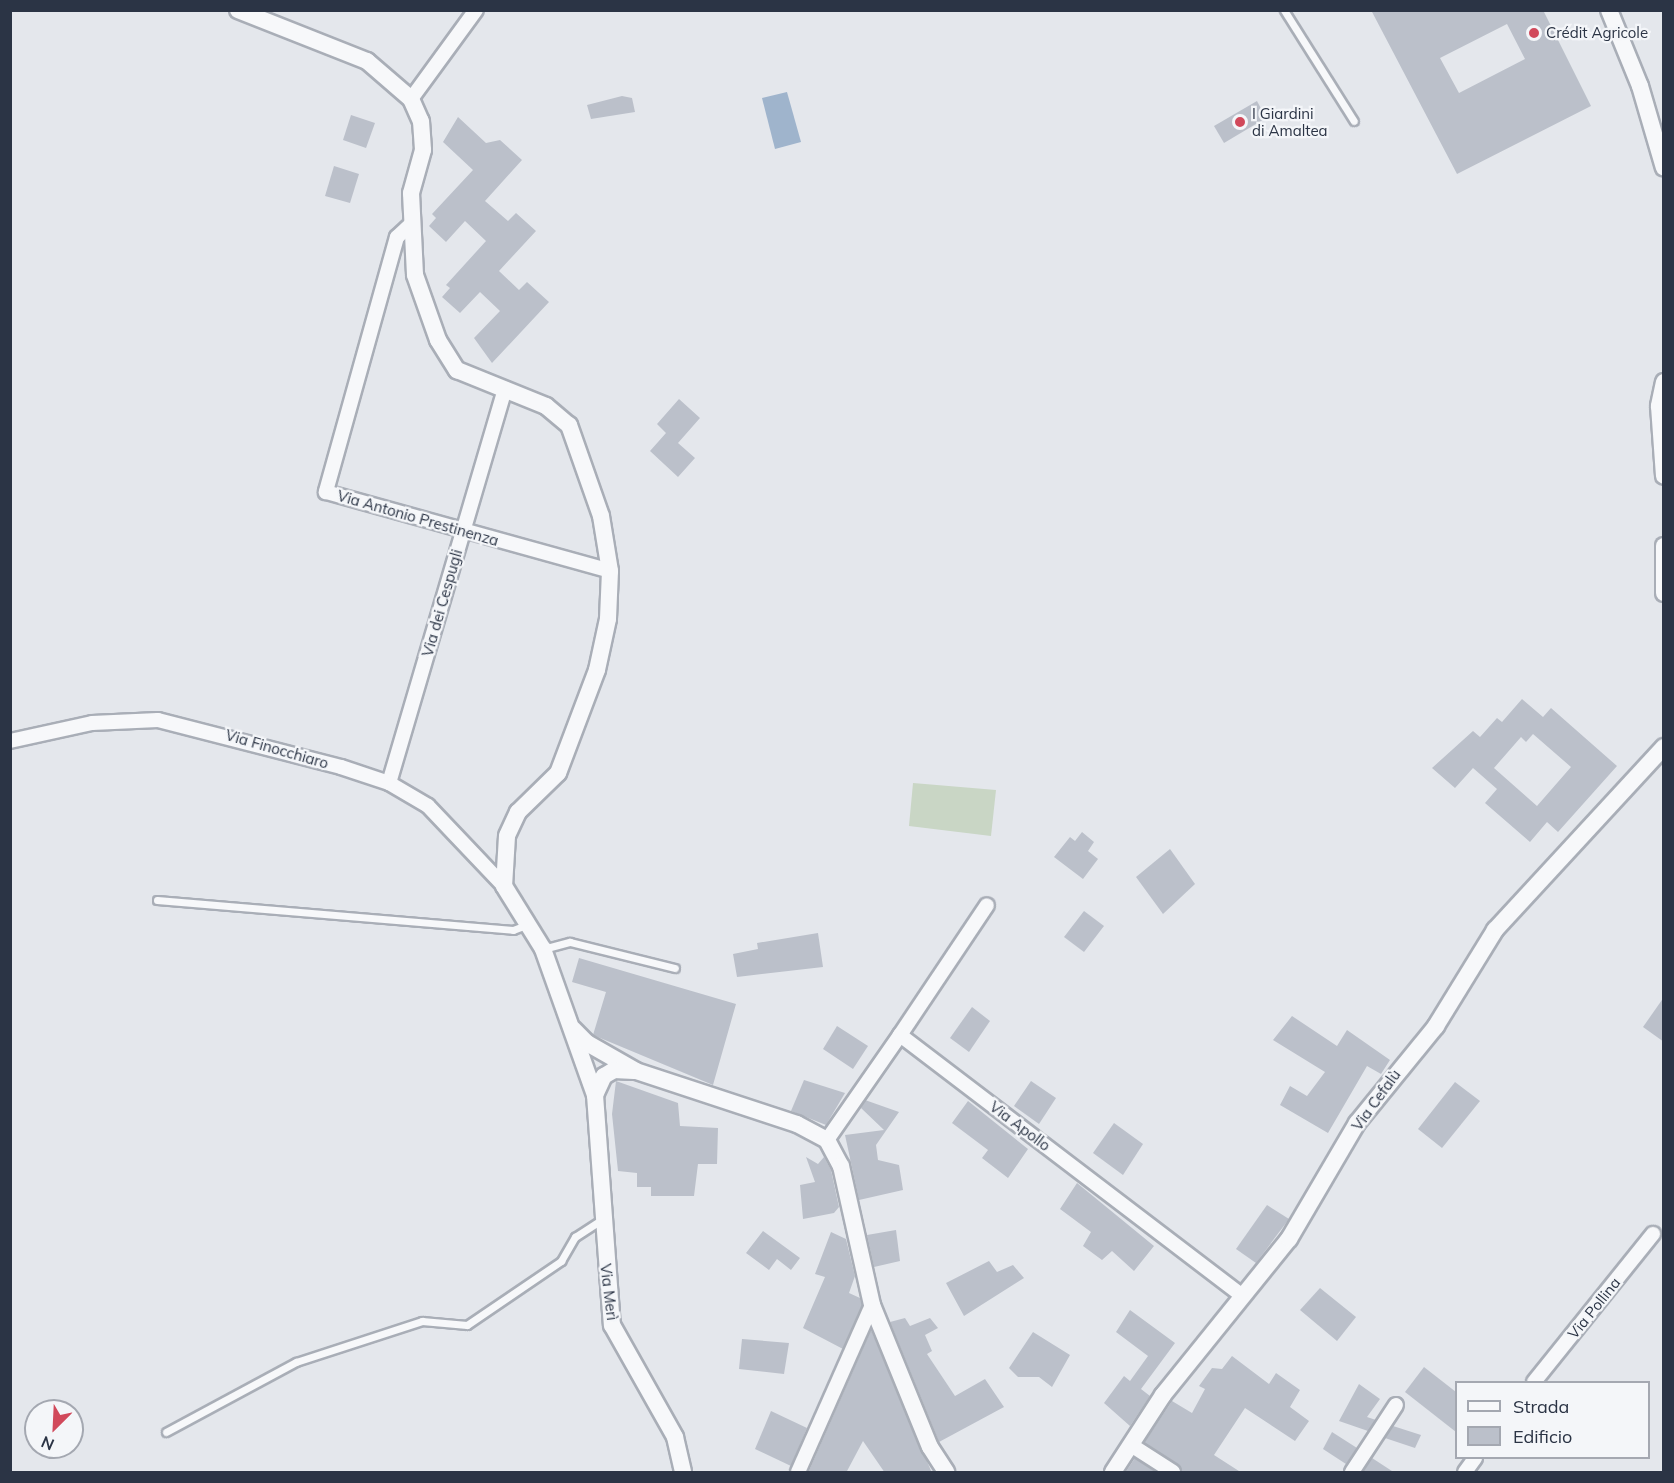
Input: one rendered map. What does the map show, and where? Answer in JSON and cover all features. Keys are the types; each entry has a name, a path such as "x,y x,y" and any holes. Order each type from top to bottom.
{"street":[{"path":"238,10 367,61 411,99 421,121 423,150 411,193 410,225 415,275 438,340 458,370 546,406 569,425 601,516 610,571 608,619 572,746 558,773 518,812 503,858 504,886"},
{"path":"411,99 476,10"},
{"path":"1609,10 1640,86 1664,168"},
{"name":"Via Antonio Prestinenza","path":"410,225 397,237 326,492 463,532 610,571"},
{"path":"1664,382 1659,406 1664,476"},
{"name":"Via dei Cespugli","path":"389,783 505,389"},
{"path":"1664,546 1664,593"},
{"name":"Via Finocchiaro","path":"10,741 92,723 158,720 389,783 428,806 504,886"},
{"name":"Via Cefalù","path":"1113,1473 1241,1294 1289,1239 1373,1099 1436,1026 1515,904 1664,747"},
{"name":"Via Merì","path":"504,886 543,949 595,1095 612,1324 675,1437 683,1473"},
{"path":"827,1140 987,905"},
{"path":"569,1024 587,1043 636,1071 797,1124 827,1140 841,1166 872,1305 930,1447 946,1473"},
{"name":"Via Apollo","path":"900,1035 1241,1294"},
{"path":"595,1095 604,1076 614,1070 636,1071"},
{"name":"Via Pollina","path":"1536,1381 1653,1234"},
{"path":"798,1473 872,1305"},
{"path":"1352,1473 1396,1405"},
{"path":"1131,1445 1173,1473"},
{"path":"1465,1473 1473,1459"}],"lane":[{"path":"1284,10 1354,121"},
{"path":"157,900 513,930 529,924"},
{"path":"543,949 570,942 675,968"},
{"path":"166,1432 296,1362 422,1321 467,1325 561,1261 575,1237 603,1219"}],"green space":[{"path":"913,783 996,790 991,836 909,826"}],"water":[{"path":"787,92 801,142 775,149 762,98"}],"building":[{"path":"1371,10 1543,10 1591,106 1457,174","holes":["1507,24 1525,59 1459,93 1440,58"]},
{"path":"622,96 632,98 635,112 591,119 587,105"},
{"name":"I Giardini di Amaltea","path":"1257,101 1266,118 1224,143 1214,126"},
{"path":"351,115 375,123 366,148 343,140"},
{"path":"458,117 486,143 500,140 522,160 485,201 508,221 516,213 536,231 499,271 519,290 527,282 549,302 492,363 474,338 500,311 480,292 460,313 442,297 450,288 446,285 486,241 465,221 446,242 429,226 436,218 432,214 473,170 443,142"},
{"path":"334,166 359,174 350,203 325,196"},
{"path":"679,399 700,418 678,443 695,458 678,477 650,451 666,433 657,424"},
{"path":"1522,699 1543,717 1551,708 1617,766 1558,832 1547,822 1530,842 1485,803 1497,789 1473,768 1455,788 1432,768 1473,731 1480,737 1497,718 1502,722","holes":["1533,734 1571,767 1537,806 1494,768 1521,737 1526,742"]},
{"path":"1082,832 1094,842 1088,851 1098,859 1083,879 1054,857 1070,837 1075,841"},
{"path":"1170,849 1195,884 1163,914 1136,877"},
{"path":"1084,911 1104,926 1084,952 1064,937"},
{"path":"818,933 823,967 737,977 733,954 758,949 757,943"},
{"path":"579,958 736,1004 713,1085 593,1035 606,992 572,982"},
{"path":"1664,997 1664,1042 1643,1027"},
{"path":"972,1007 990,1021 969,1052 950,1038"},
{"path":"1292,1016 1337,1046 1347,1030 1390,1060 1381,1074 1367,1066 1328,1133 1280,1105 1290,1086 1307,1096 1325,1072 1273,1040"},
{"path":"837,1026 868,1046 853,1069 823,1049"},
{"path":"804,1080 845,1093 826,1125 791,1111"},
{"path":"616,1081 678,1103 680,1126 718,1128 717,1164 698,1164 694,1196 651,1196 651,1187 637,1187 637,1173 618,1171 612,1114"},
{"path":"1031,1081 1056,1098 1039,1124 1014,1106"},
{"path":"1455,1082 1480,1101 1442,1148 1418,1129"},
{"path":"865,1100 899,1112 876,1145 878,1160 899,1165 903,1190 859,1200 845,1135 884,1130 861,1108"},
{"path":"968,1101 1028,1149 1008,1178 982,1158 988,1150 952,1123"},
{"path":"1114,1123 1143,1144 1123,1175 1093,1153"},
{"path":"806,1157 818,1164 824,1157 831,1170 839,1207 834,1213 803,1219 800,1185 815,1182"},
{"path":"1077,1183 1154,1246 1134,1271 1112,1251 1102,1260 1083,1246 1091,1232 1060,1209"},
{"path":"1267,1205 1289,1219 1256,1263 1236,1249"},
{"path":"896,1230 900,1261 874,1267 867,1235"},
{"path":"763,1231 800,1258 791,1270 777,1259 769,1270 746,1253"},
{"path":"831,1232 846,1239 855,1276 849,1293 860,1298 862,1306 843,1349 803,1328 825,1277 815,1274"},
{"path":"989,1261 997,1272 1013,1265 1024,1278 964,1316 946,1283"},
{"path":"1320,1288 1356,1317 1337,1341 1300,1310"},
{"path":"1130,1310 1175,1343 1141,1389 1150,1396 1130,1426 1104,1403 1124,1376 1130,1381 1148,1356 1116,1332"},
{"path":"905,1318 910,1326 930,1318 938,1328 925,1335 932,1351 927,1354 955,1396 985,1379 1004,1407 939,1442 890,1322"},
{"path":"871,1330 932,1473 885,1473 863,1441 846,1473 808,1473"},
{"path":"1033,1332 1070,1355 1052,1387 1039,1377 1018,1377 1009,1368"},
{"path":"742,1339 789,1343 784,1374 739,1369"},
{"path":"1232,1356 1269,1384 1276,1373 1300,1390 1290,1407 1309,1421 1295,1441 1245,1408 1214,1455 1242,1473 1182,1473 1144,1443 1172,1401 1192,1413 1205,1389 1199,1386 1212,1368 1222,1369"},
{"path":"1424,1367 1455,1391 1455,1431 1405,1392"},
{"path":"1359,1384 1380,1399 1367,1417 1376,1420 1368,1431 1339,1421"},
{"path":"771,1411 807,1428 791,1466 755,1449"},
{"path":"1393,1426 1421,1435 1415,1448 1385,1438"},
{"path":"1332,1432 1357,1448 1346,1464 1323,1449"},
{"path":"1135,1458 1157,1473 1125,1473"},
{"path":"1372,1458 1395,1473 1362,1473"}],"place":[{"name":"Crédit Agricole","path":"1534,33"},
{"name":"I Giardini di Amaltea","path":"1240,122"}]}
